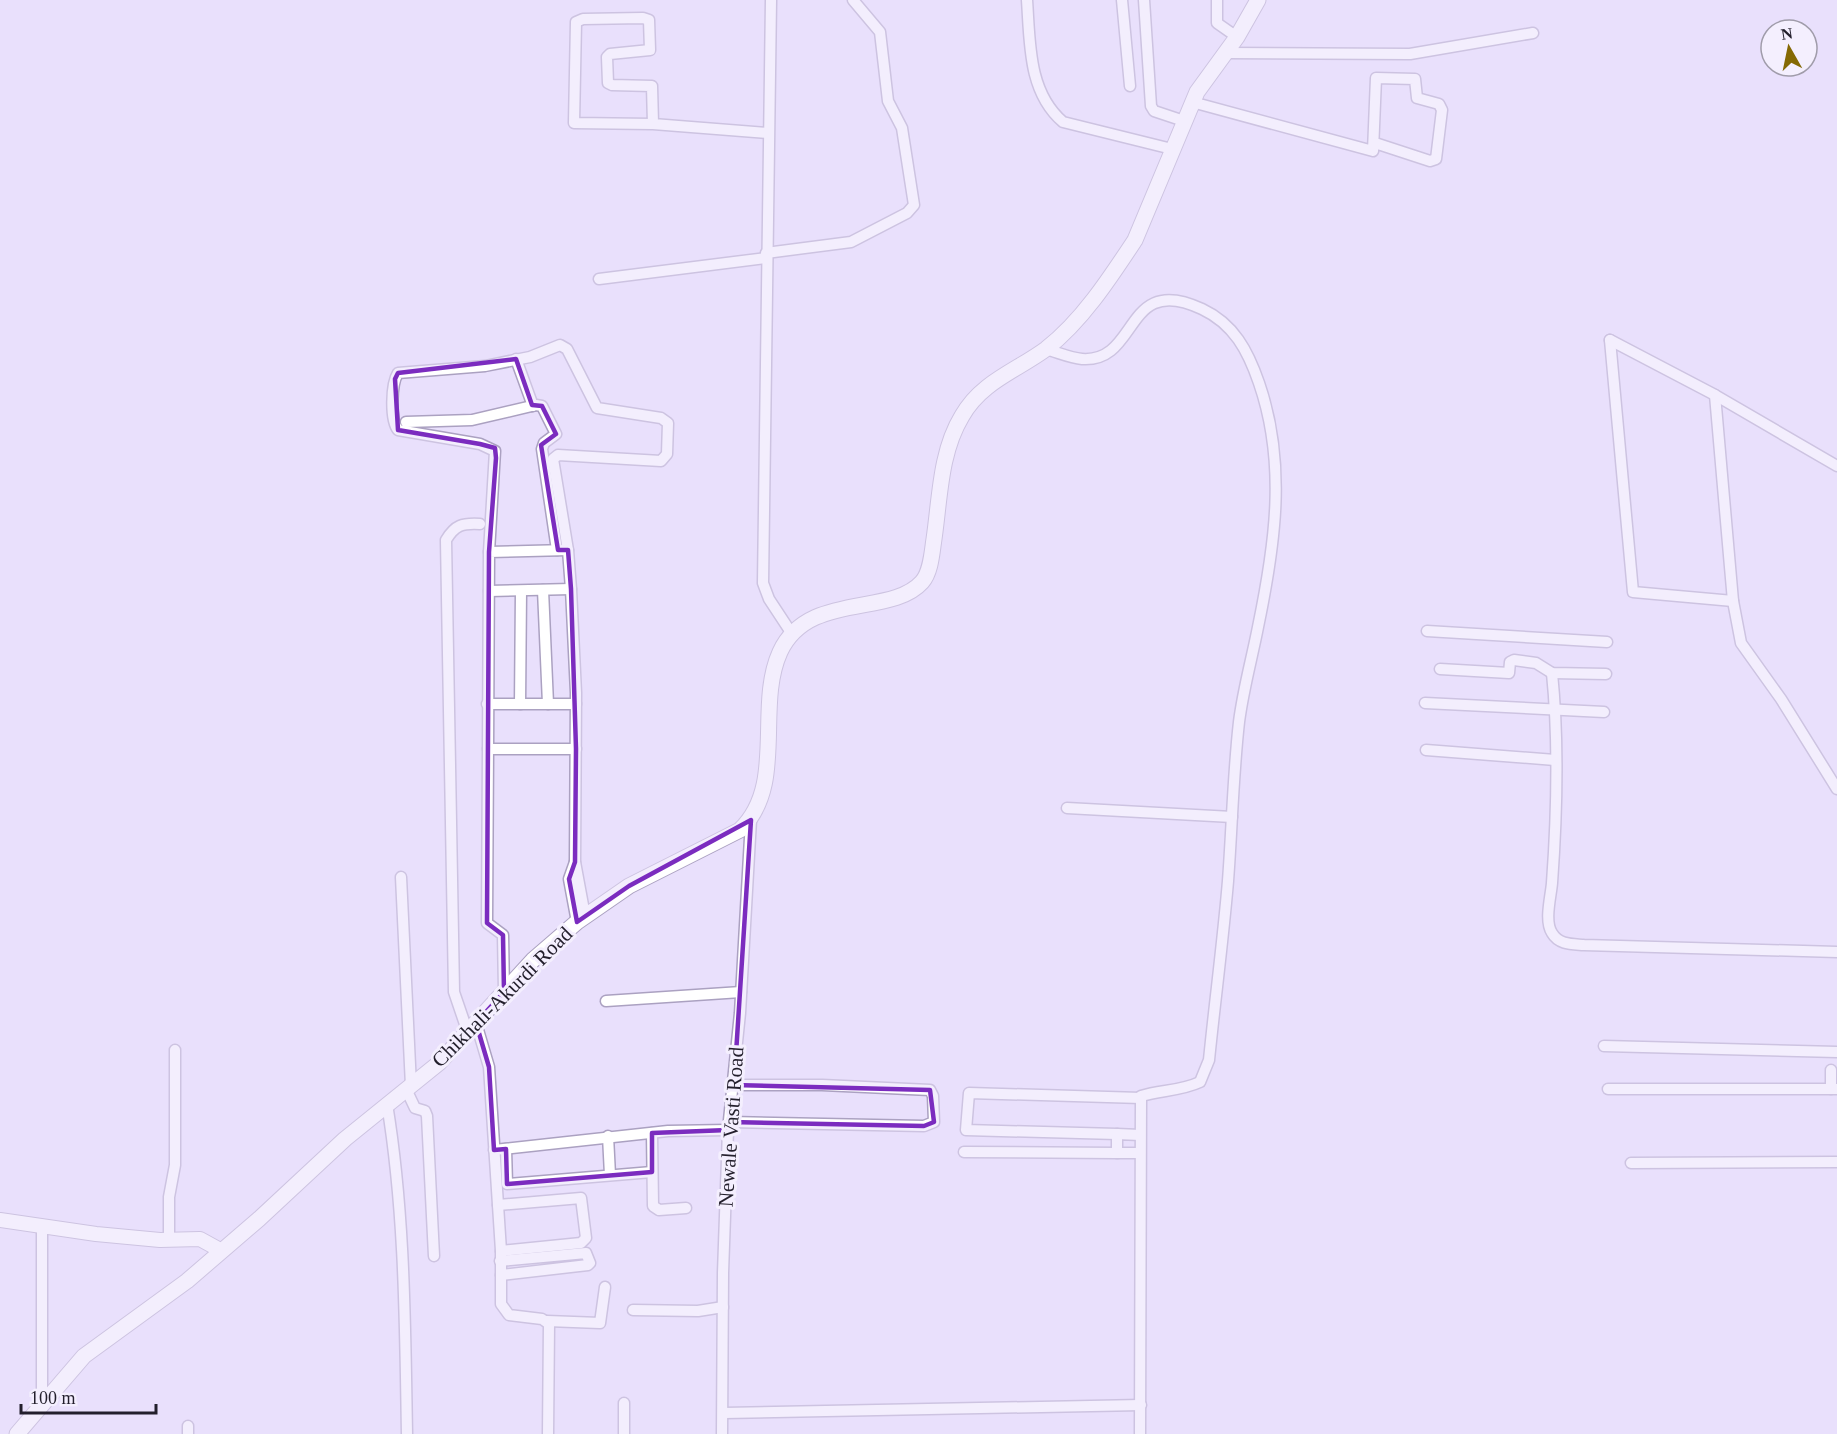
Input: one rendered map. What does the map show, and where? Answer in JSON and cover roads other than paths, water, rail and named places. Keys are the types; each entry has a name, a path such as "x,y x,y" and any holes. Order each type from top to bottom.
{"main road":[{"path":"751,820 758,807 765,774 775,669 780,651 792,634 828,612 903,594 922,582 931,558 947,449 960,418 978,394 1045,349 1070,325 1106,283 1135,240 1192,102 1208,74 1237,37 1258,0"},
{"name":"Chikhali-Akurdi Road","path":"17,1434 84,1356 171,1294 259,1219 345,1139 439,1063 533,960 581,919 628,886 740,830 751,820"}],"street":[{"path":"771,0 767,133 763,583 765,593 792,634"},
{"path":"599,279 851,242 907,213 914,205 902,128 888,101 880,32 853,0"},
{"path":"1026,0 1035,80 1043,101 1052,113 1063,122 1172,149"},
{"path":"1122,0 1130,86"},
{"path":"1144,0 1151,106 1154,111 1184,121"},
{"path":"1217,0 1217,23 1237,37"},
{"path":"652,124 652,86 612,86 608,83 607,57 610,54 650,50 649,20 623,18 576,22 574,123 652,124 767,133"},
{"path":"1226,53 1410,54 1533,33"},
{"path":"1192,102 1373,151 1376,78 1415,79 1417,98 1439,104 1442,110 1436,159 1430,161 1375,143"},
{"path":"1045,349 1083,359 1095,357 1121,340 1144,307 1154,301 1177,300 1204,310 1222,321 1236,334 1251,358 1271,424 1277,463 1275,527 1240,712 1228,885 1205,1074 1200,1082 1186,1088 1164,1089 1141,1096 1141,1098 969,1093 966,1130 1140,1135"},
{"path":"1733,601 1633,592 1610,340 1715,395 1837,466"},
{"path":"504,992 503,935 487,923 489,552 495,451 480,444 398,430 394,420 395,379 398,373 485,366 563,346 597,408 661,418 668,423 667,454 661,461 555,456 553,459 563,550"},
{"path":"516,359 532,405"},
{"path":"1715,395 1733,601 1741,643 1781,699 1837,789"},
{"path":"405,422 472,420 532,405 542,406 556,434 544,443 542,449 572,589 576,704 575,862 569,879 581,919"},
{"path":"480,524 460,524 452,530 446,540 454,992 489,1067 507,1184 652,1172"},
{"path":"489,552 563,550"},
{"path":"489,591 572,589"},
{"path":"543,590 548,704"},
{"path":"520,704 521,591"},
{"path":"1427,631 1607,642"},
{"path":"1440,669 1509,674 1510,662 1514,660 1536,663 1552,673 1606,675"},
{"path":"1552,673 1556,710 1553,870 1549,924 1551,933 1562,942 1837,952"},
{"path":"487,704 576,704"},
{"path":"1425,704 1604,712"},
{"path":"488,749 576,749"},
{"path":"1426,750 1555,760"},
{"path":"1067,808 1232,817"},
{"name":"Newale Vasti Road","path":"723,1434 723,1307 729,1126 741,992 751,820"},
{"path":"401,877 408,1087 415,1108 425,1111 428,1116 434,1256"},
{"path":"606,1001 741,992"},
{"path":"1604,1046 1837,1052"},
{"path":"169,1240 169,1197 175,1165 175,1050"},
{"path":"1608,1089 1834,1089 1831,1070"},
{"path":"500,1149 729,1126 924,1126 934,1122 933,1096 930,1090 925,1089 734,1085"},
{"path":"1140,1434 1141,1098"},
{"path":"387,1104 395,1150 403,1278 406,1434"},
{"path":"652,1133 655,1209 686,1208"},
{"path":"1117,1134 1117,1153"},
{"path":"608,1137 610,1175"},
{"path":"500,1149 498,1205 502,1310 508,1316 547,1321 600,1323 605,1287"},
{"path":"964,1152 1140,1153"},
{"path":"1631,1163 1837,1162"},
{"path":"498,1205 581,1198 586,1238 581,1243 500,1256"},
{"path":"0,1220 68,1232 169,1240 200,1239 220,1250"},
{"path":"42,1226 42,1404"},
{"path":"500,1256 586,1253 590,1263 501,1275"},
{"path":"633,1310 698,1311 723,1307"},
{"path":"547,1321 550,1329 548,1434"},
{"path":"624,1403 624,1434"},
{"path":"723,1413 1141,1405"}]}
